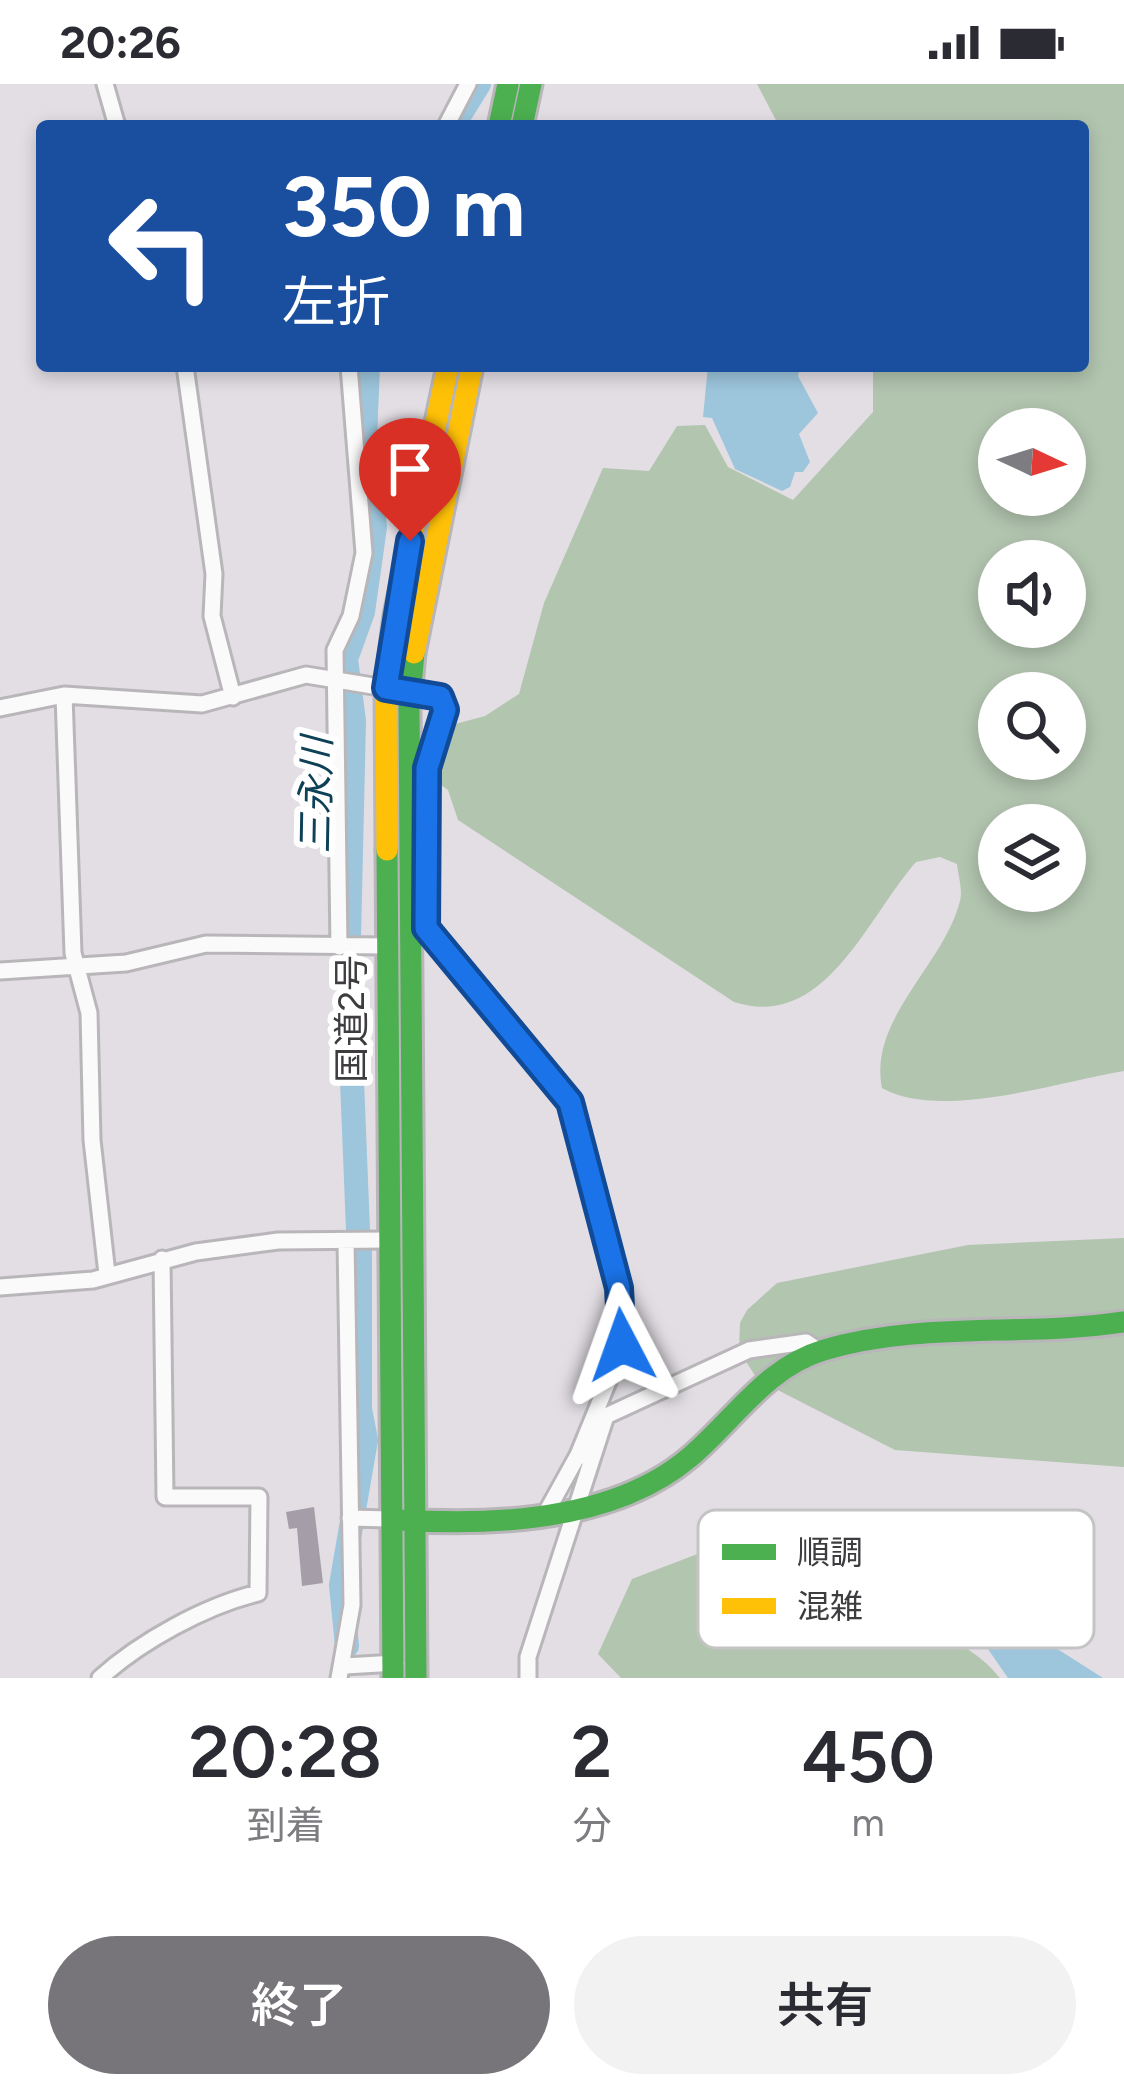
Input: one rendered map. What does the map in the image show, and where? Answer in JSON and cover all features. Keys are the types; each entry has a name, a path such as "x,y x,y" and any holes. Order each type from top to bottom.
{"main road":[{"path":"500,120 508,84"},
{"path":"523,120 531,84"},
{"name":"国道2号","path":"404,1670 388,1519 386,1240 375,946 378,687 447,372"},
{"name":"国道2号","path":"404,1670 411,1521 406,834 410,690 416,634 471,372"},
{"path":"388,1519 575,1510 625,1498 662,1481 780,1371 819,1351 857,1343 1016,1335 1124,1322"}],"street":[{"path":"105,84 115,120"},
{"path":"449,120 468,84"},
{"path":"185,372 214,574 212,616 232,697"},
{"path":"343,947 335,650 351,616 364,553 349,372"},
{"path":"0,708 64,695 202,704 306,675 337,684 440,697 445,710 427,768 426,928 570,1102 623,1307 622,1345 585,1457 575,1510 529,1657 528,1678"},
{"path":"64,695 66,828 79,969 89,1013 92,1140 107,1274"},
{"path":"0,971 79,969 206,944 375,946"},
{"path":"0,1287 107,1274 162,1259 278,1241 386,1240"},
{"path":"346,1241 352,1605 342,1672 404,1670"},
{"path":"100,1678 126,1657 228,1600 258,1593 259,1497 165,1496 162,1259"},
{"path":"547,1511 585,1457 606,1416 748,1350 806,1342 819,1351"},
{"path":"350,1518 388,1519"}],"green space":[{"path":"757,84 1124,84 1124,1071 967,1100 906,1097 882,1088 881,1063 896,1015 939,948 960,901 957,864 940,857 916,862 840,964 794,1000 766,1007 734,1002 458,820 448,790 430,777 448,726 485,716 519,694 544,603 603,468 649,471 677,426 705,425 728,467 793,500 873,412 873,372 1089,372 1089,120 776,120"},
{"path":"1124,1238 1124,1467 895,1450 758,1380 739,1351 740,1323 747,1310 777,1283 968,1245"},
{"path":"698,1554 698,1648 966,1648 1000,1678 621,1678 598,1654 632,1579"}],"water":[{"path":"707,372 799,372 818,413 799,434 810,462 803,472 795,472 790,487 782,491 735,469 712,418 703,417"},
{"path":"987,1648 1056,1648 1103,1678 1008,1678"}],"building":[{"path":"314,1507 323,1583 302,1586 297,1528 289,1529 286,1512"}],"waterway":[{"name":"三永川","path":"457,120 479,84"},
{"name":"三永川","path":"358,1230 348,981 354,721 346,659 363,612 375,527 365,438 368,372"},
{"name":"三永川","path":"347,1646 341,1585 366,1440 360,1409 360,1252"}],"traffic: fast":[{"path":"500,120 508,84"},
{"path":"523,120 531,84"},
{"path":"414,653 409,708 416,1678"},
{"path":"387,850 393,1678"},
{"path":"401,1520 514,1520 590,1507 626,1495 690,1457 785,1369 824,1350 935,1332 1124,1322"}],"traffic: slow":[{"path":"387,850 386,688 395,615 447,372"},
{"path":"414,653 471,372"}],"route":[{"path":"410,541 394,615 386,688 440,697 445,710 427,768 426,928 570,1102 619,1288 622,1345"}]}
